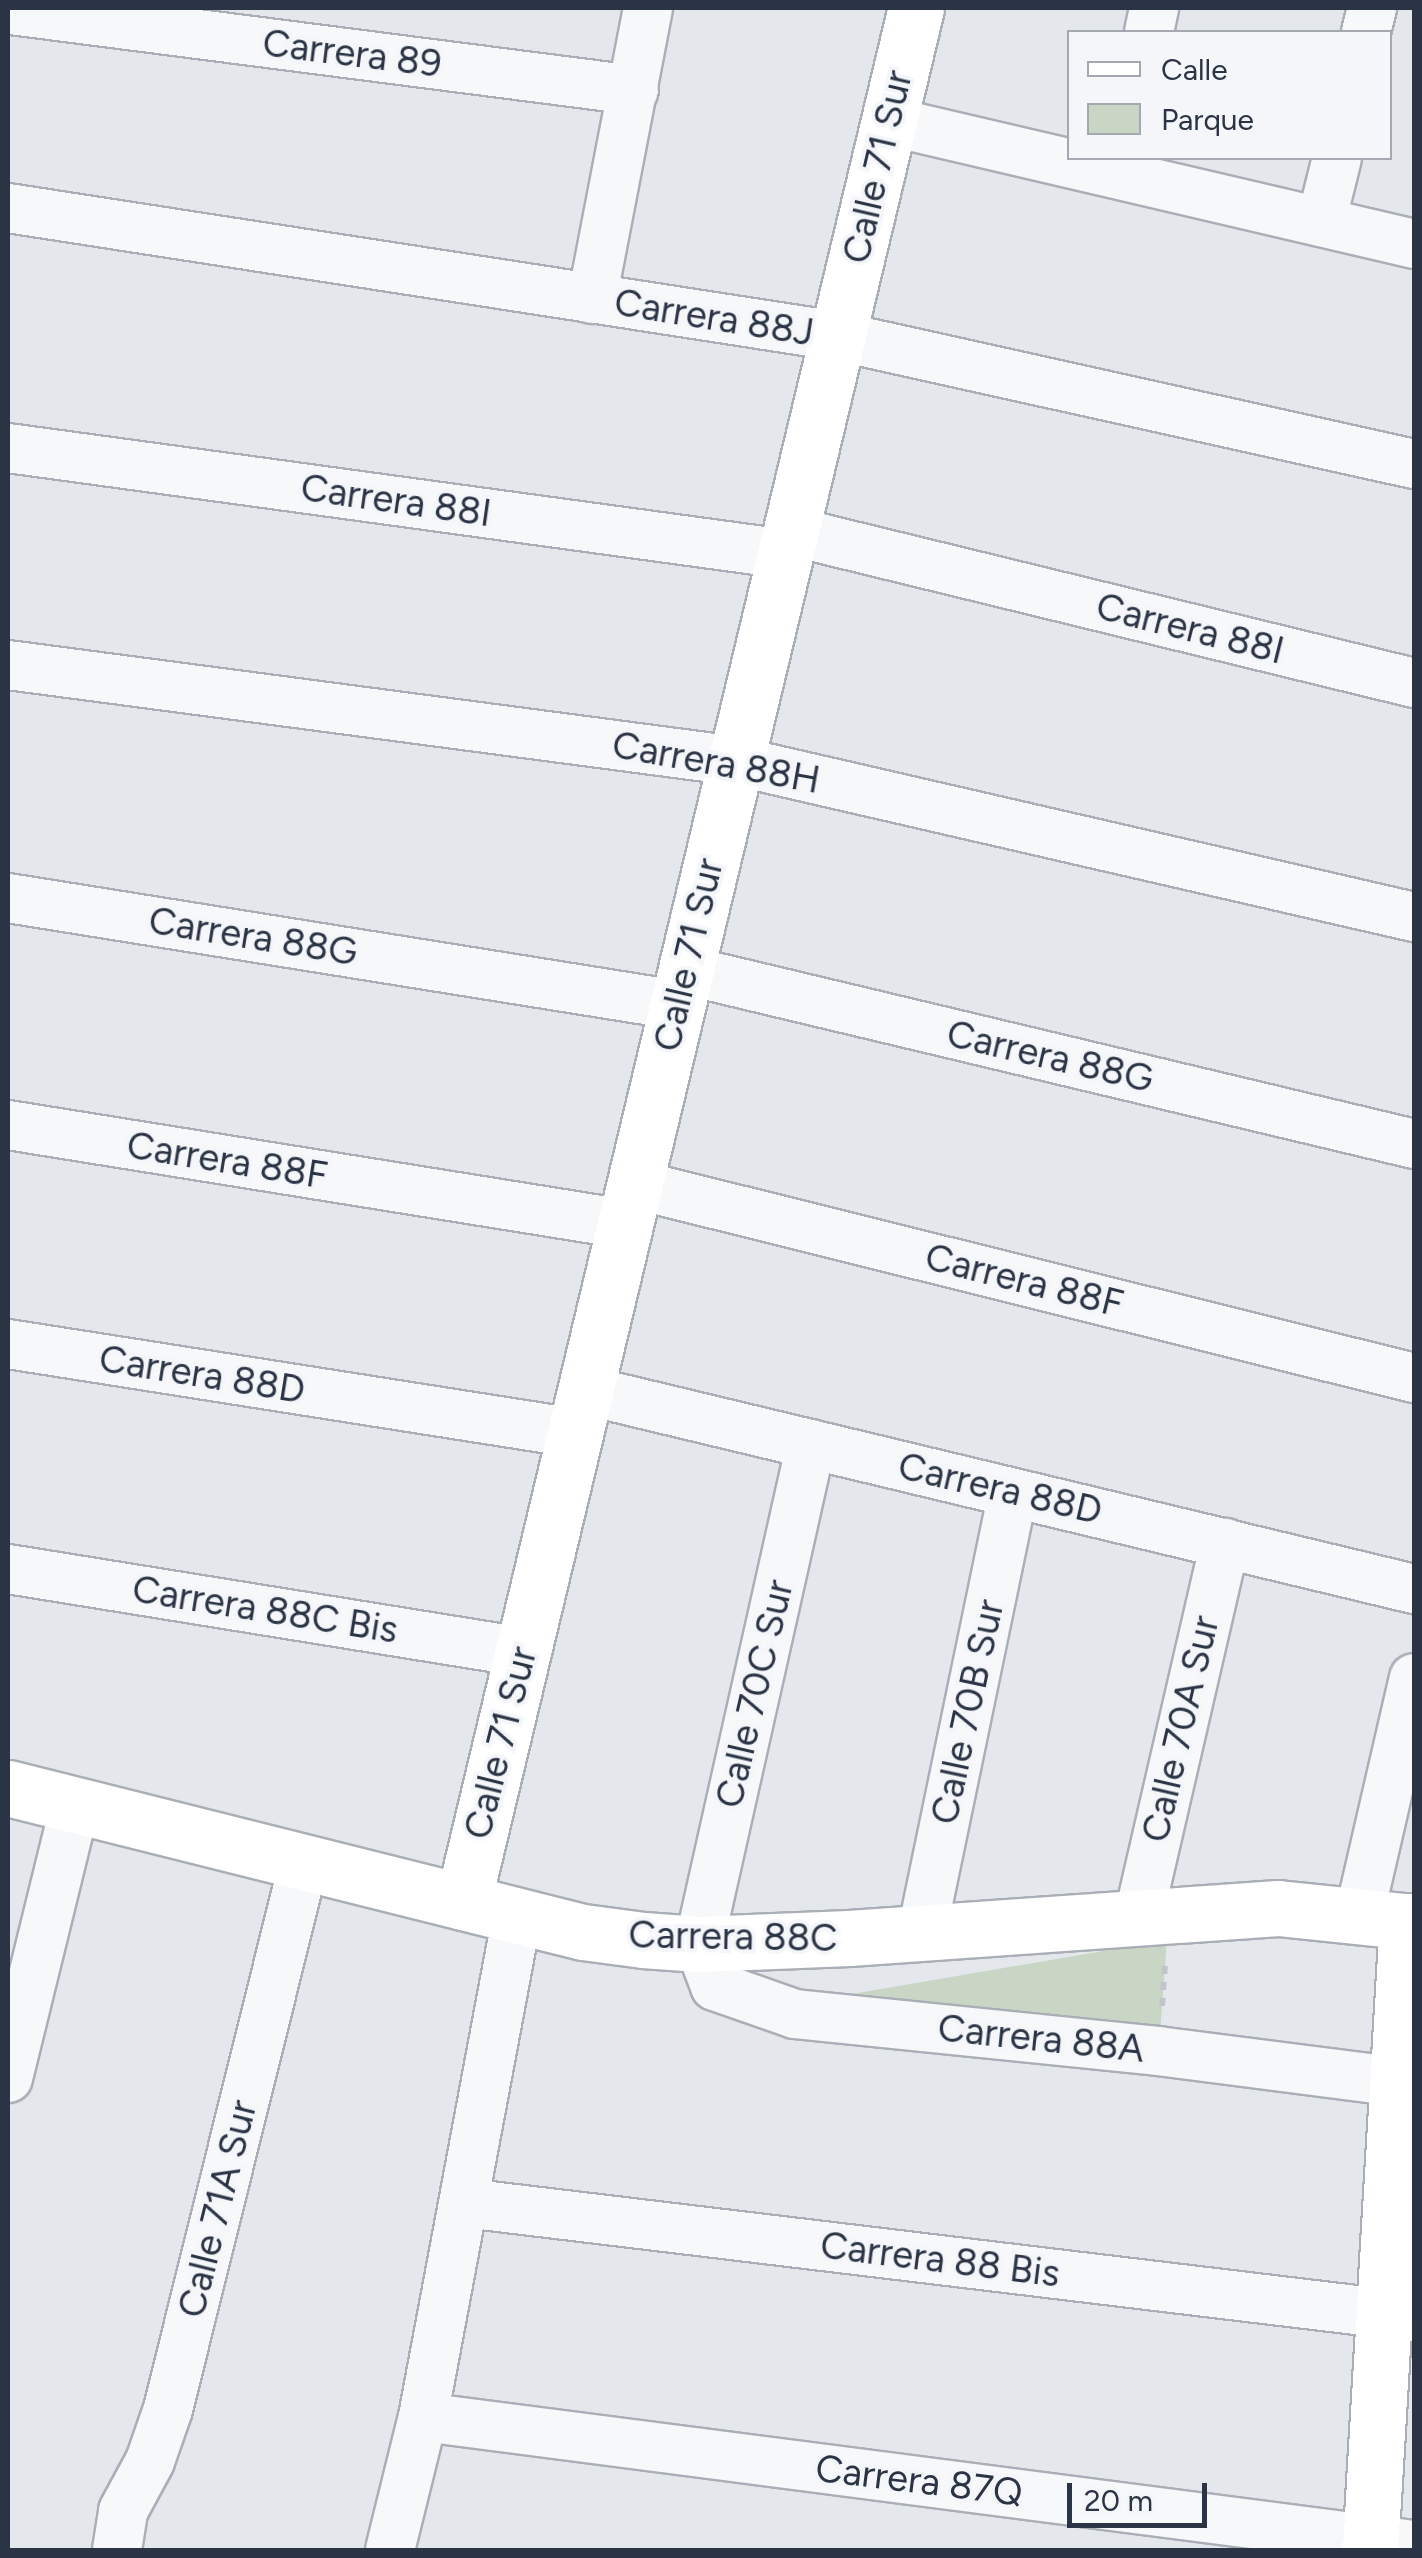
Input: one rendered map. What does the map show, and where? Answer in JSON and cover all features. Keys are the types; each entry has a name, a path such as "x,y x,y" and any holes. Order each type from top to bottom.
{"street":[{"path":"592,299 648,8"},
{"name":"Calle 71 Sur","path":"463,1902 916,8"},
{"name":"Carrera 89","path":"10,17 634,90"},
{"path":"888,121 1067,156"},
{"path":"1089,160 1414,244"},
{"path":"1321,222 1336,160"},
{"name":"Carrera 88J","path":"8,208 837,336 1414,464"},
{"name":"Carrera 88I","path":"8,448 788,543 1414,683"},
{"name":"Carrera 88H","path":"8,665 736,761 1414,917"},
{"name":"Carrera 88G","path":"8,898 681,988 1414,1144"},
{"name":"Carrera 88F","path":"8,1126 630,1204 1414,1378"},
{"name":"Carrera 88D","path":"8,1344 580,1411 811,1444 1414,1589"},
{"name":"Calle 70C Sur","path":"699,1944 811,1444"},
{"name":"Calle 70B Sur","path":"922,1932 1014,1492"},
{"name":"Calle 70A Sur","path":"1154,1914 1225,1544"},
{"name":"Carrera 88C Bis","path":"8,1569 523,1652"},
{"path":"1385,2545 1399,2315 1406,2083 1393,1920 1414,1678"},
{"name":"Carrera 88C","path":"8,1788 583,1932 699,1944 1278,1908 1393,1920"},
{"path":"8,2078 13,2029 76,1805"},
{"name":"Calle 71A Sur","path":"117,2550 123,2511 150,2461 168,2409 304,1862"},
{"path":"390,2550 423,2418 517,1916"},
{"name":"Carrera 88A","path":"699,1944 715,1986 795,2014 1158,2051 1406,2083"},
{"name":"Carrera 88 Bis","path":"465,2203 1399,2315"},
{"name":"Carrera 87Q","path":"423,2418 1385,2545"}],"path":[{"path":"1154,1914 1158,2051"}],"green space":[{"path":"1167,1940 1160,2034 817,2000"}]}
